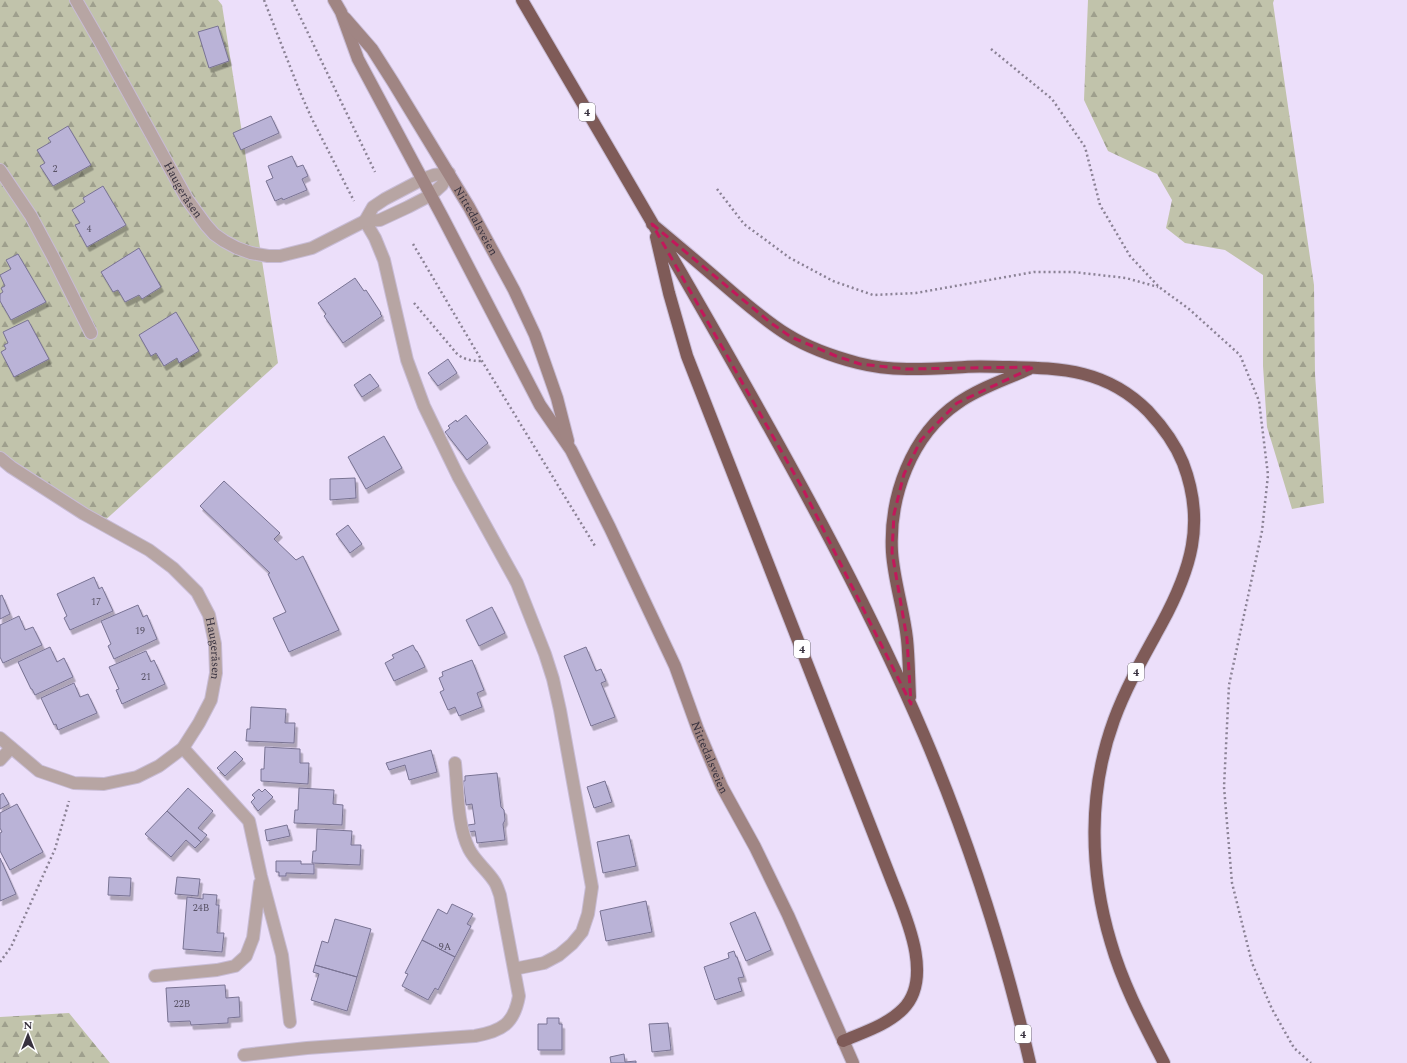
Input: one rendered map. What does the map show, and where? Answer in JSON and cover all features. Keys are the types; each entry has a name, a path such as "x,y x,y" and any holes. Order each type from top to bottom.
{"highway":[{"name":"4","path":"522,0 776,439 826,530 875,626 911,704 938,768 977,873 1008,972 1030,1063"},
{"name":"4","path":"652,224 771,323 791,337 829,353 860,364 906,369 935,370 966,367 1034,367 1070,370 1105,381 1133,398 1158,422 1170,438 1179,454 1186,473 1193,503 1194,534 1190,560 1178,592 1139,665 1115,716 1101,763 1095,810 1094,853 1096,876 1110,941 1134,1004 1164,1063"},
{"name":"4","path":"652,224 669,293 687,356 907,920 914,949 917,971 915,985 911,997 904,1008 882,1024 844,1041"},
{"name":"4","path":"911,704 907,639 894,571 892,552 894,514 898,491 904,474 911,457 921,440 933,425 957,403 974,393 1034,367"}],"main road":[{"name":"Nittedalsveien","path":"334,0 341,12 372,49 449,173 514,290 535,335 557,398 571,450"},
{"name":"Nittedalsveien","path":"341,12 358,59 423,179 540,405 571,450 610,528 684,688 698,730 722,787 755,847 778,895 853,1063"}],"street":[{"name":"Haugeråsen","path":"76,0 96,33 187,199 214,234 237,248 251,253 268,256 280,256 312,248 365,221 380,220 431,195 442,185 449,173"},
{"path":"0,170 31,216 91,333"},
{"name":"Haugeråsen","path":"365,221 373,207 423,179 434,175 449,173"},
{"path":"365,221 375,238 384,260 407,360 424,406 458,476 517,583 545,654 553,679 560,710 592,887 591,901 582,932 559,955 544,963 514,969"},
{"name":"Haugeråsen","path":"0,458 11,467 84,514 149,550 173,568 197,592 209,615 215,644 216,673 211,700 199,723 183,748 159,766 137,777 104,784 74,783 39,771 0,738"},
{"path":"0,760 11,748"},
{"path":"183,748 249,821 261,876 282,955 290,1022"},
{"path":"244,1055 307,1048 474,1036 489,1033 502,1028 511,1018 517,1009 519,996 500,895 495,882 475,858 465,839 461,822 455,764"},
{"path":"155,976 217,970 235,966 246,956 253,938 261,876"}],"path":[{"path":"264,0 309,112 365,221"},
{"path":"292,0 375,172"},
{"path":"991,49 1052,99 1085,147 1100,205 1130,256 1159,287 1189,309 1240,355 1259,401 1268,475 1262,531 1229,685 1224,787 1232,883 1252,963 1272,1009 1294,1048 1311,1063"},
{"path":"717,189 744,224 790,258 832,281 873,295 916,293 1034,272 1073,272 1126,278 1159,287"},
{"path":"413,244 482,361 595,546"},
{"path":"411,299 458,355 473,361 482,361"},
{"path":"0,962 11,947 55,850 74,783"}],"highlighted area":[{"path":"652,224 771,323 791,337 836,356 860,364 906,369 1034,367 957,403 921,440 904,474 894,514 892,552 907,639 911,704 804,491"}],"green space":[{"path":"0,0 218,0 222,5 278,363 101,524 0,458"},
{"path":"1088,0 1274,0 1273,3 1314,285 1315,374 1324,503 1292,509 1267,427 1263,366 1263,275 1225,250 1185,243 1166,228 1172,200 1157,174 1108,151 1084,100"},
{"path":"69,1013 110,1063 0,1063 0,1017"}],"building":[{"path":"218,26 229,61 209,68 198,32"},
{"path":"271,116 279,133 241,150 233,133"},
{"path":"68,126 91,165 53,186 40,166 45,163 37,150 51,142 48,138"},
{"path":"292,156 297,167 303,165 308,176 302,179 307,190 283,200 282,198 275,201 266,181 273,178 268,166"},
{"path":"103,186 126,225 87,247 75,225 80,223 72,210 85,202 83,198"},
{"path":"139,248 161,287 142,299 139,295 125,302 118,290 113,292 101,272"},
{"path":"18,254 46,302 11,320 0,301 0,294 3,292 1,288 5,286 0,275 11,269 6,260"},
{"path":"355,278 364,291 366,290 382,316 343,343 324,316 326,314 318,303"},
{"path":"176,312 199,351 179,363 177,358 164,366 156,353 151,356 139,335"},
{"path":"28,320 49,359 14,377 1,352 6,349 4,345 8,343 3,332"},
{"path":"448,359 457,373 438,386 428,373"},
{"path":"370,374 379,386 362,397 354,385"},
{"path":"466,415 488,443 467,460 445,432 450,428 448,426 456,420 457,422"},
{"path":"384,436 402,468 366,489 348,457"},
{"path":"355,478 356,498 330,500 330,479"},
{"path":"224,481 280,533 274,539 296,560 303,556 339,630 289,652 273,618 286,612 268,574 270,573 200,506"},
{"path":"348,525 362,544 350,553 336,534"},
{"path":"94,577 99,589 102,587 113,611 70,630 64,618 67,616 57,594"},
{"path":"2,595 10,614 0,619 0,596"},
{"path":"138,605 143,617 147,615 157,639 114,659 108,646 111,644 101,621"},
{"path":"492,607 505,633 479,646 466,620"},
{"path":"19,616 25,630 33,627 42,645 3,663 0,657 0,625"},
{"path":"413,645 425,667 394,681 385,663 394,658 392,655"},
{"path":"50,647 57,662 64,658 73,677 35,695 18,662"},
{"path":"586,647 596,671 601,669 606,681 601,683 615,717 591,726 564,656"},
{"path":"146,651 151,662 154,660 165,684 122,704 116,690 119,689 109,667"},
{"path":"472,660 484,690 477,693 482,707 459,716 455,707 448,710 440,692 444,690 439,678 443,676 442,672"},
{"path":"74,683 80,697 88,694 97,713 58,730 41,698"},
{"path":"251,707 286,709 285,723 295,723 294,743 246,741 247,729 250,729"},
{"path":"265,747 300,749 300,763 309,763 308,784 261,781 261,769 264,769"},
{"path":"431,750 437,772 409,780 405,765 389,770 386,763"},
{"path":"235,751 243,759 225,776 217,768"},
{"path":"497,773 501,807 504,810 505,820 503,824 505,840 477,843 475,831 469,832 468,825 475,824 472,804 466,805 463,781 465,781 465,776"},
{"path":"605,781 612,802 594,808 587,787"},
{"path":"188,788 213,811 198,828 207,835 201,842 167,811"},
{"path":"299,788 334,790 333,804 343,805 342,825 294,823 295,810 298,810"},
{"path":"259,789 262,792 265,789 273,797 258,811 251,802 255,798 252,795"},
{"path":"3,793 9,804 0,809 0,795"},
{"path":"17,804 43,852 10,870 0,851 0,833 2,832 0,828 0,813"},
{"path":"167,811 201,842 195,848 186,840 171,857 145,834"},
{"path":"287,825 290,836 267,841 265,830"},
{"path":"317,829 352,831 351,845 361,845 360,865 312,863 313,851 316,851"},
{"path":"629,835 636,866 603,873 597,842"},
{"path":"0,858 16,894 0,901"},
{"path":"276,861 301,861 301,864 314,864 314,874 286,873 286,876 279,876 279,872 276,872"},
{"path":"109,877 131,878 130,896 108,895"},
{"path":"177,877 200,879 198,896 175,894"},
{"path":"203,894 217,895 216,905 219,905 217,933 224,933 222,952 183,949 187,897 203,899"},
{"path":"646,901 652,932 606,941 600,911"},
{"path":"452,904 473,914 467,924 471,926 455,957 422,940 438,909 447,914"},
{"path":"755,912 771,950 746,961 730,923"},
{"path":"335,919 371,929 357,977 315,965 322,941 328,943"},
{"path":"422,940 455,957 438,990 435,988 428,1000 402,986 408,974 405,973"},
{"path":"734,951 744,977 738,978 742,991 715,1000 704,967 729,958 728,953"},
{"path":"315,965 357,977 347,1011 311,1000 319,974 313,972"},
{"path":"225,985 226,998 239,997 240,1017 228,1018 228,1023 191,1025 190,1021 168,1022 166,988"},
{"path":"547,1018 559,1018 559,1024 562,1024 562,1050 538,1050 538,1024 547,1024"},
{"path":"668,1023 671,1050 652,1052 649,1024"},
{"path":"624,1054 625,1062 636,1061 636,1063 611,1063 610,1057"}]}
